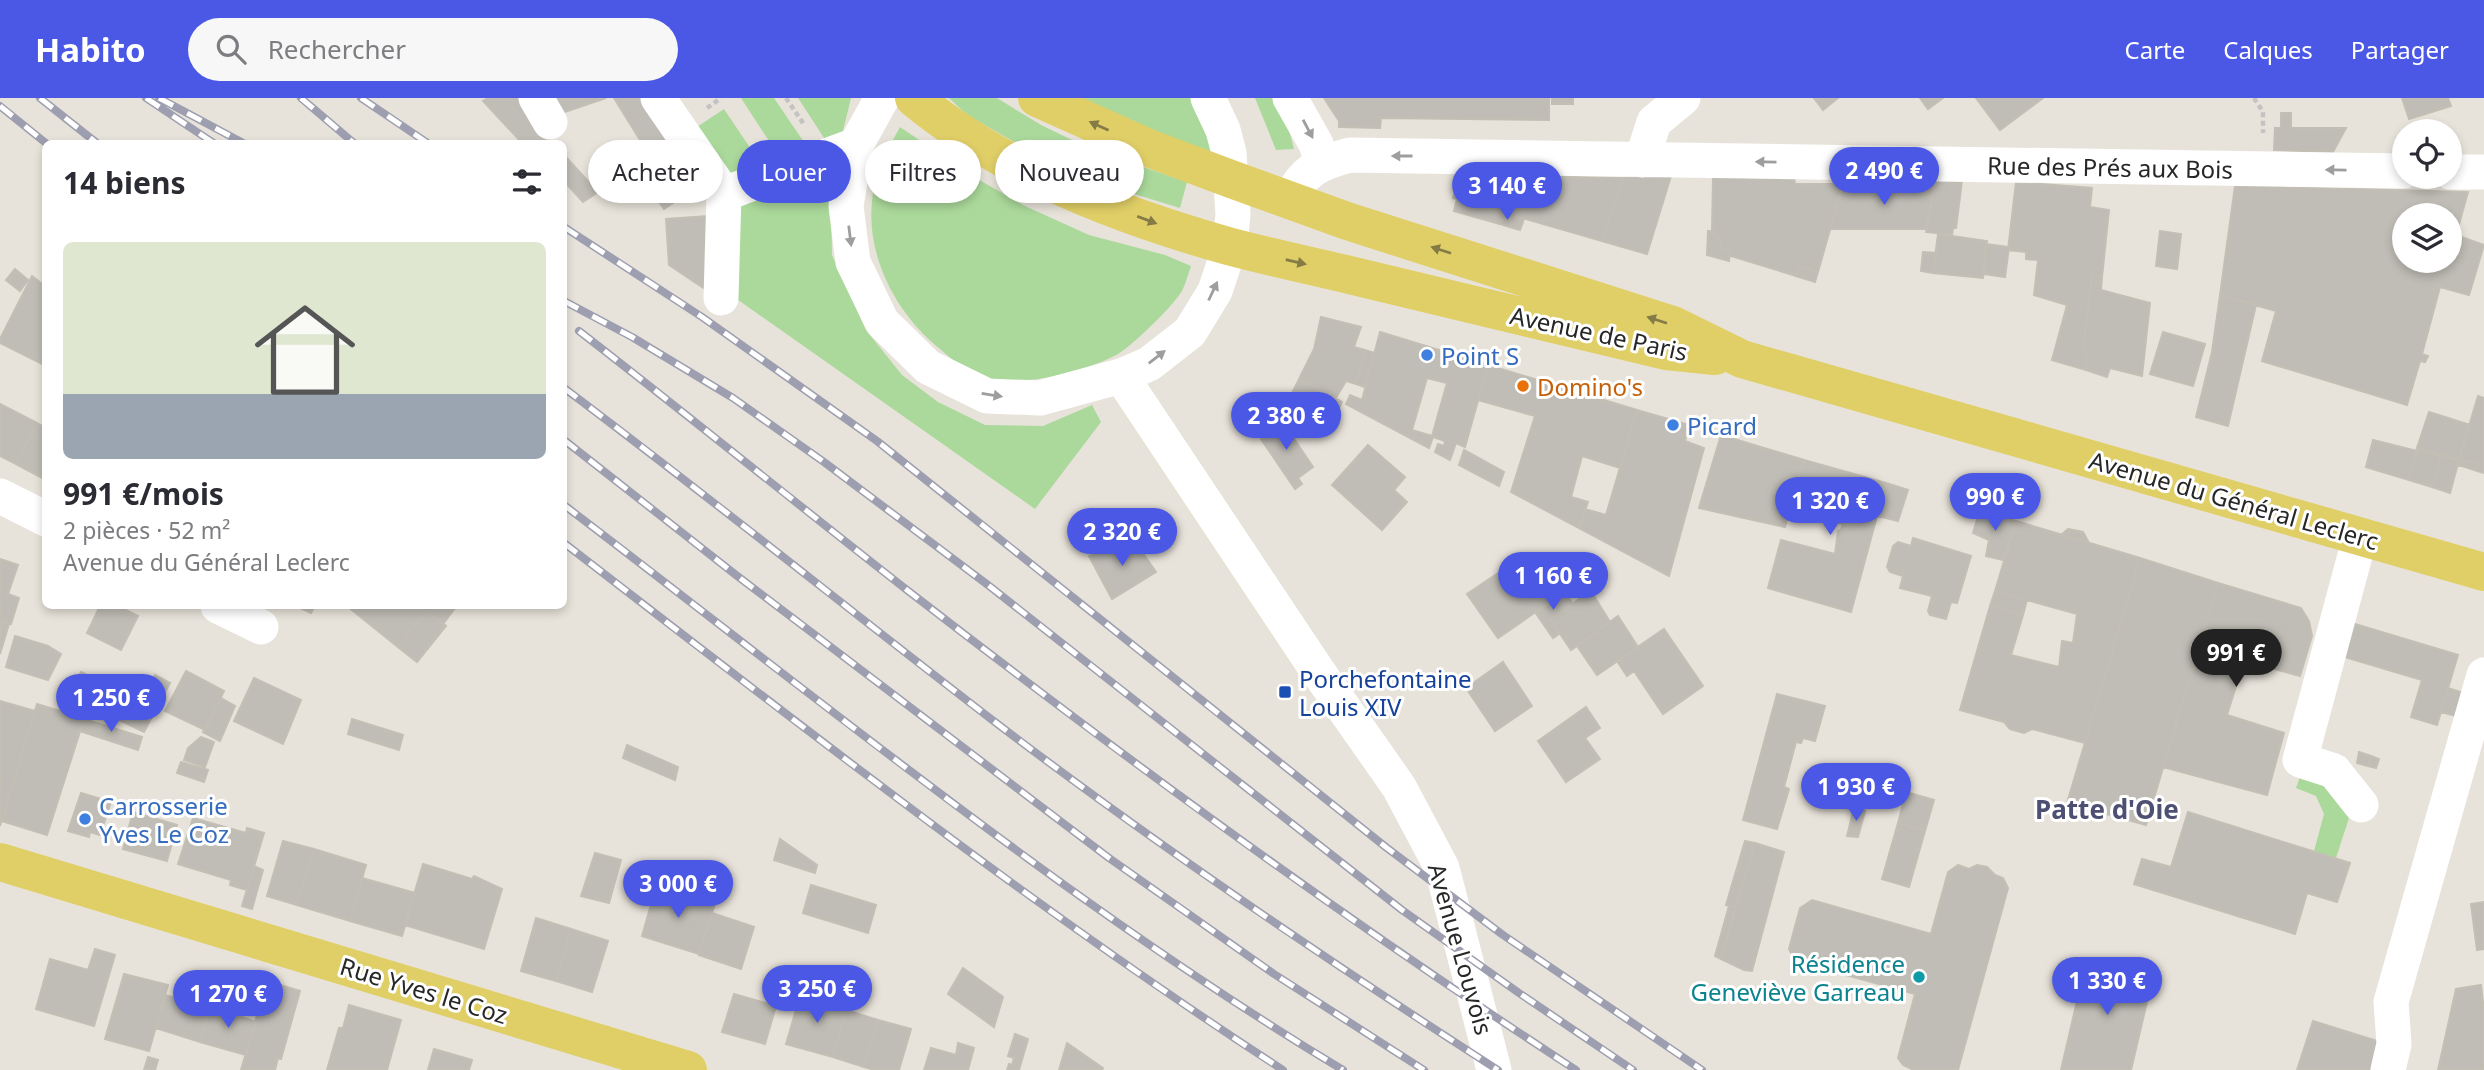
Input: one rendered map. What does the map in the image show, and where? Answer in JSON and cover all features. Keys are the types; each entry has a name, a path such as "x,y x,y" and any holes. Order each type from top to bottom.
{"main road":[{"name":"Avenue de Paris","path":"914,98 995,152 1077,194 1158,224 1230,246 1666,351 1742,359"},
{"name":"Avenue de Paris","path":"1037,98 1151,149 1231,179 1348,221 1673,325 1742,359"},
{"name":"Avenue du Général Leclerc","path":"1742,359 2484,572"},
{"name":"Rue Yves le Coz","path":"0,862 688,1070"}],"street":[{"path":"658,98 724,194 721,298"},
{"path":"882,98 856,145 846,206 853,262 882,322 928,367 987,396 1040,398 1121,376 1149,364 1189,332 1215,291 1230,246 1233,214 1228,153 1223,130 1208,98"},
{"path":"1289,200 1295,189 1322,163 1316,144 1290,98"},
{"path":"1642,160 1654,122 1683,98"},
{"path":"724,194 856,145"},
{"name":"Rue des Prés aux Bois","path":"1322,163 1350,155 2392,171"},
{"path":"2462,172 2484,172"},
{"name":"Avenue Louvois","path":"1121,376 1399,788 1441,868 1494,1070"},
{"path":"0,496 42,517"},
{"path":"2360,537 2300,760 2334,771 2361,806"},
{"path":"224,609 261,628"},
{"path":"2388,1070 2394,1044 2391,1002 2484,675"}],"green space":[{"path":"741,98 774,98 803,140 768,140"},
{"path":"798,98 851,98 841,139 825,140"},
{"path":"949,98 997,98 1041,125 1072,140 1011,140 967,115"},
{"path":"1071,98 1193,98 1214,157"},
{"path":"1255,98 1274,98 1285,114 1294,149 1276,150"},
{"path":"724,109 745,140 737,140 737,176 732,178 723,165 723,140 706,140 697,127"},
{"path":"900,127 919,140 892,140"},
{"path":"1144,167 1187,182 1180,208 1144,197"},
{"path":"981,181 995,189 995,203 1020,203 1089,235 1165,255 1191,266 1177,298 1118,354 1073,372 998,383 972,373 958,364 910,319 888,283 874,243 872,203 981,203"},
{"path":"739,203 831,203 832,255 866,330 902,375 938,402 985,425 1043,426 1092,405 1101,422 1035,509 734,297"},
{"path":"2303,768 2342,795 2349,818 2336,858 2314,851 2324,814 2316,796 2296,788"}],"building":[{"path":"488,98 522,98 528,117 549,140 519,140 483,101"},
{"path":"550,98 606,98 556,115"},
{"path":"614,98 640,98 667,140 640,140"},
{"path":"1324,98 1549,98 1549,120 1381,118 1380,128 1339,127 1339,121"},
{"path":"1552,98 1573,98 1573,104 1552,104"},
{"path":"1814,98 1838,98 1823,110"},
{"path":"1920,98 1943,98 1928,109"},
{"path":"1976,98 2043,98 2000,130"},
{"path":"2402,98 2448,98 2451,106 2409,119"},
{"path":"2281,113 2291,113 2291,128 2346,128 2333,152 2274,150 2275,128 2281,128"},
{"path":"567,158 588,181 588,199 583,202 567,184"},
{"path":"1460,175 1623,178 1602,241 1453,198"},
{"path":"1671,176 1647,254 1602,241 1623,178"},
{"path":"1713,177 1794,178 1795,184 1843,184 1818,272 1799,266 1796,276 1731,256 1730,252 1721,247 1717,232 1712,231"},
{"path":"1935,181 1962,181 1956,228 1953,228 1952,235 1926,232"},
{"path":"2016,182 2092,188 2090,207 2109,210 2102,277 2092,275 2083,351 2087,356 2086,370 2052,360 2067,305 2034,295 2038,260 2026,259 2026,252 2008,250"},
{"path":"1843,184 1935,184 1926,229 1831,229"},
{"path":"2235,186 2468,192 2462,214 2462,203 2392,203 2392,273 2462,273 2462,237 2484,245 2469,295 2440,287 2422,354 2428,356 2425,362 2420,361 2407,405 2262,361 2276,311 2220,295"},
{"path":"1457,199 1524,219 1520,230 1510,227 1513,220 1503,218 1500,224 1454,211"},
{"path":"660,203 673,203 664,209"},
{"path":"707,216 705,255 708,291 669,265 666,219"},
{"path":"1503,218 1513,220 1510,227 1500,224"},
{"path":"1708,231 1717,232 1721,247 1730,252 1729,261 1707,255"},
{"path":"2160,231 2181,234 2177,269 2156,266"},
{"path":"1938,234 1987,241 1983,278 1933,273"},
{"path":"1986,244 2009,247 2005,277 1983,274"},
{"path":"1923,252 1936,253 1933,273 1921,271"},
{"path":"1799,266 1818,272 1815,282 1796,276"},
{"path":"15,269 28,280 20,291 6,280"},
{"path":"2092,275 2102,277 2101,290 2150,303 2142,376 2110,368 2107,377 2086,370 2087,356 2083,351"},
{"path":"32,276 42,284 42,364 0,343"},
{"path":"2220,295 2256,305 2228,426 2196,417 2212,352"},
{"path":"1321,317 1361,327 1354,347 1365,350 1356,384 1346,381 1336,398 1299,379 1314,349"},
{"path":"1380,332 1488,365 1465,447 1456,443 1450,460 1435,452 1438,444 1444,446 1445,441 1433,437 1429,448 1346,404 1350,395 1362,400","holes":["1427,378 1447,383 1432,436 1412,430"]},
{"path":"2163,332 2205,344 2193,386 2150,374"},
{"path":"1365,350 1374,353 1364,387 1356,384"},
{"path":"1488,365 1637,410 1620,468 1582,456 1571,497 1588,502 1579,528 1511,492 1535,416 1478,400"},
{"path":"1299,379 1342,402 1334,418 1291,395"},
{"path":"2478,396 2484,398 2484,473 2477,471 2478,464 2463,460 2462,466 2457,466"},
{"path":"0,404 37,423 16,464 0,456"},
{"path":"1637,410 1689,425 1685,441 1704,448 1669,576 1579,528 1585,509 1606,515"},
{"path":"2429,412 2470,425 2459,460 2417,448"},
{"path":"1278,415 1313,467 1298,478 1302,484 1295,489 1261,439"},
{"path":"37,423 42,426 42,478 16,464"},
{"path":"1721,435 1804,460 1785,527 1699,508"},
{"path":"2373,440 2417,451 2409,480 2366,467"},
{"path":"1368,445 1405,477 1394,490 1407,502 1382,530 1332,485"},
{"path":"2417,448 2441,456 2432,487 2409,480"},
{"path":"1464,450 1504,472 1499,486 1459,465"},
{"path":"2441,456 2459,460 2450,493 2432,487"},
{"path":"1804,460 1886,483 1851,612 1768,588 1781,540 1835,554 1838,531 1843,524 1791,508"},
{"path":"2463,460 2478,464 2477,471 2462,466"},
{"path":"1886,483 1908,490 1898,521 1878,516"},
{"path":"1980,510 2016,521 2003,560 1986,556 1989,540 1973,533"},
{"path":"2016,521 2140,558 2085,743 2032,729 2024,733 2010,729 2004,722 1960,710 1990,606 2023,615 2011,655 2059,667 2062,641 2073,643 2077,614 1995,591"},
{"path":"2068,529 2083,532 2089,543 2061,535"},
{"path":"1913,538 1971,556 1957,603 1951,602 1946,619 1930,615 1928,611 1932,596 1900,588 1903,576 1890,572 1887,567 1893,546 1898,542 1911,546"},
{"path":"1133,539 1156,572 1112,599 1089,556 1121,546"},
{"path":"2140,558 2218,583 2146,825 2067,803"},
{"path":"0,559 18,565 8,594 19,598 11,624 0,621"},
{"path":"1537,570 1556,598 1498,638 1467,594 1498,573 1510,589"},
{"path":"2218,583 2301,608 2309,621 2312,636 2300,676 2244,661 2227,715 2284,733 2267,795 2163,767"},
{"path":"1591,591 1610,622 1571,650 1550,619"},
{"path":"1995,591 2027,600 2023,615 1990,606"},
{"path":"1565,592 1573,604 1550,619 1559,634 1553,638 1535,612"},
{"path":"99,609 124,609 138,616 121,650 87,633"},
{"path":"351,609 426,611 398,647"},
{"path":"423,609 454,609 443,624"},
{"path":"426,611 446,626 417,662 398,647"},
{"path":"1618,616 1638,647 1597,675 1577,646"},
{"path":"0,621 9,624 0,654"},
{"path":"2355,624 2458,655 2437,725 2411,717 2422,680 2345,657"},
{"path":"1664,629 1703,686 1663,714 1634,671 1627,676 1617,661"},
{"path":"15,636 48,646 61,654 48,680 6,667"},
{"path":"1503,662 1532,706 1495,731 1466,688"},
{"path":"186,671 224,691 205,730 165,711"},
{"path":"81,672 106,685 88,720 84,719 47,835 2,821 37,704 60,711"},
{"path":"155,675 170,683 144,732 117,719 125,703 136,709"},
{"path":"254,678 301,700 283,744 234,721"},
{"path":"2448,688 2463,693 2456,716 2441,712"},
{"path":"1777,694 1825,706 1815,741 1803,738 1801,743 1796,742 1784,787 1789,789 1777,829 1743,820"},
{"path":"221,698 235,706 220,741 203,732"},
{"path":"0,701 35,711 0,826"},
{"path":"1586,707 1600,728 1585,738 1600,759 1566,782 1538,741"},
{"path":"84,719 142,737 138,750 80,731"},
{"path":"352,719 403,735 399,750 348,734"},
{"path":"201,737 214,742 205,767 184,760 188,748"},
{"path":"627,745 678,767 675,780 623,758"},
{"path":"2359,752 2371,756 2368,766 2357,763"},
{"path":"2371,756 2379,759 2376,768 2368,766"},
{"path":"181,762 208,770 204,782 177,773"},
{"path":"1806,773 1833,781 1831,791 1804,783"},
{"path":"1906,792 1934,800 1925,831 1898,823"},
{"path":"81,793 111,802 100,835 90,832 89,837 68,831"},
{"path":"1854,808 1865,811 1858,837 1847,836"},
{"path":"133,812 177,825 167,861 123,849"},
{"path":"2188,812 2350,863 2337,902 2307,893 2295,934 2134,884 2142,859 2171,867"},
{"path":"193,818 246,833 247,828 264,833 247,890 230,885 231,880 178,864"},
{"path":"1898,823 1925,831 1909,887 1882,879"},
{"path":"780,839 817,865 815,873 774,860"},
{"path":"283,841 314,849 297,905 267,896"},
{"path":"1745,841 1755,843 1735,907 1726,905"},
{"path":"1755,843 1784,852 1752,971 1721,959"},
{"path":"314,849 366,865 350,921 297,905"},
{"path":"595,853 621,860 609,903 581,896"},
{"path":"423,864 472,879 474,876 502,889 484,949 405,925"},
{"name":"Résidence Geneviève Garreau","path":"1958,865 1969,869 1977,865 1987,867 2003,878 2008,888 1958,1070 1914,1070 1903,1065 1898,1058 1915,994 1795,961 1789,949 1800,908 1812,900 1931,934 1948,872"},
{"path":"254,866 263,870 252,909 242,906"},
{"path":"362,878 415,893 402,936 350,921"},
{"path":"811,885 876,905 868,933 803,913"},
{"path":"656,887 715,904 699,954 642,936"},
{"path":"2484,902 2484,949 2477,950 2471,904"},
{"path":"1729,906 1735,907 1721,959 1715,956"},
{"path":"712,913 754,927 741,969 699,955"},
{"path":"536,918 571,929 556,981 521,971"},
{"path":"571,929 608,941 592,992 556,981"},
{"path":"95,949 115,955 94,1026 36,1009 50,959 88,970"},
{"path":"2087,958 2154,972 2131,1070 2061,1070"},
{"path":"963,968 1003,997 994,1027 948,994"},
{"path":"124,974 168,985 149,1051 105,1039"},
{"path":"267,981 300,991 281,1059 278,1058 275,1070 241,1070"},
{"path":"2481,985 2484,1010 2484,1070 2438,1070 2456,989"},
{"path":"801,993 847,1007 833,1057 786,1044"},
{"path":"734,994 776,1006 765,1044 722,1032"},
{"path":"165,995 188,1002 191,995 212,1002 200,1042 156,1028"},
{"path":"212,1002 232,1008 231,1013 256,1022 246,1055 200,1042"},
{"path":"349,1005 401,1020 387,1070 327,1070"},
{"path":"846,1010 878,1020 864,1067 833,1057"},
{"path":"878,1020 911,1029 899,1070 864,1067"},
{"path":"2313,1021 2380,1042 2371,1070 2297,1070"},
{"path":"1015,1034 1028,1039 1019,1070 1007,1070 1014,1058 1008,1056"},
{"path":"958,1043 974,1048 968,1070 924,1070 931,1048 956,1055"},
{"path":"1067,1043 1103,1068 1102,1070 1059,1070"},
{"path":"434,1049 472,1060 469,1070 428,1070"},
{"path":"148,1057 158,1060 155,1070 144,1070"}],"railway":[{"path":"40,98 93,140"},
{"path":"146,98 209,140"},
{"path":"159,98 238,140"},
{"path":"301,98 350,140"},
{"path":"361,98 423,140"},
{"path":"0,106 42,140"},
{"path":"567,229 702,317 877,441 1387,848 1503,935 1702,1070"},
{"path":"567,303 632,337 733,398 824,462 988,585 1402,910 1633,1070"},
{"path":"579,331 907,590 1153,776 1320,897 1576,1070"},
{"path":"567,390 991,719 1115,811 1305,943 1498,1070"},
{"path":"567,442 736,575 1109,858 1274,974 1424,1070"},
{"path":"567,507 946,798 1043,869 1141,939 1343,1070"},
{"path":"567,545 829,747 1008,880 1098,945 1283,1070"}],"place":[{"name":"Point S","path":"1427,355"},
{"name":"Domino's","path":"1523,386"},
{"name":"Picard","path":"1673,425"},
{"name":"Porchefontaine Louis XIV","path":"1285,692"},
{"name":"Carrosserie Yves Le Coz","path":"85,819"},
{"name":"Résidence Geneviève Garreau","path":"1919,977"}],"district":[{"name":"Patte d'Oie","path":"2107,809"}]}
